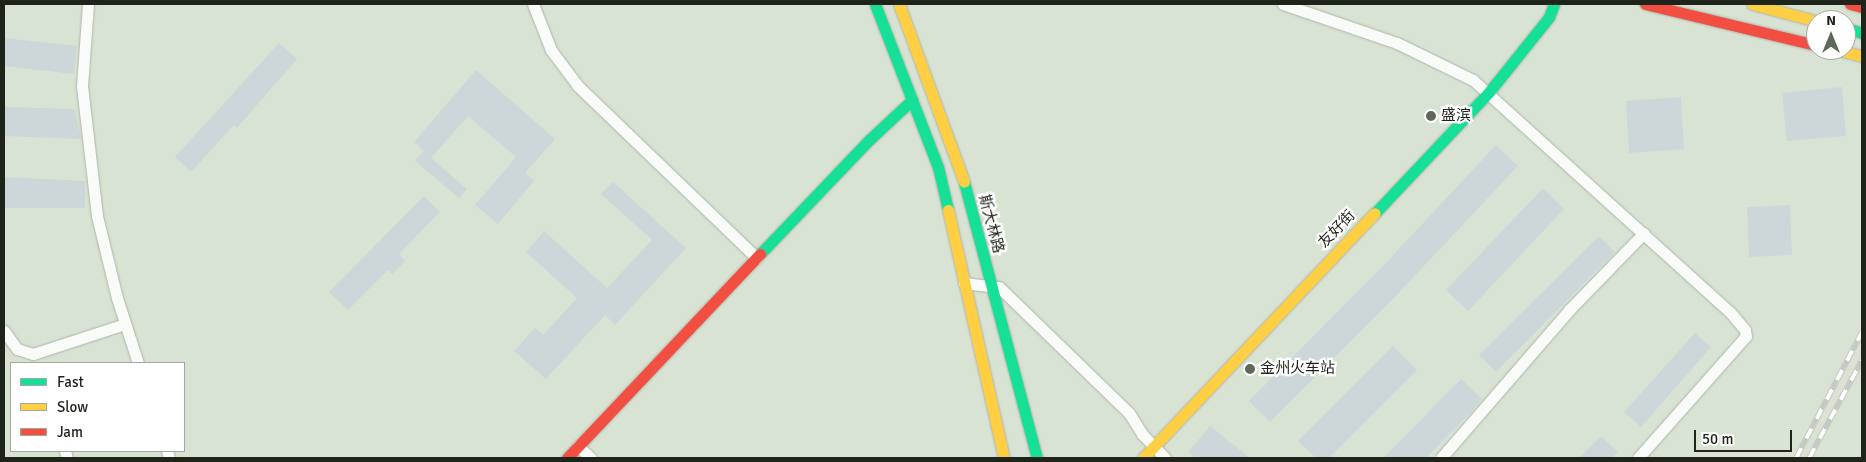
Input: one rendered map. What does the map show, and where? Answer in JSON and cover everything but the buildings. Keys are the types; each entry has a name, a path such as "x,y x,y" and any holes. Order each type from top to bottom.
{"main road":[{"path":"875,4 938,167 1004,458"},
{"name":"斯大林路","path":"899,4 959,161 1038,458"},
{"name":"友好街","path":"1143,458 1489,92 1549,17 1554,4"},
{"path":"1645,4 1806,43"},
{"path":"1752,4 1806,18"},
{"path":"1850,4 1862,7"},
{"path":"567,458 757,258 912,100"}],"street":[{"path":"88,4 82,86 96,206 125,324 138,362"},
{"path":"533,4 551,50 578,86 757,258"},
{"path":"1283,4 1397,43 1474,80 1730,312 1745,330 1746,336 1638,458"},
{"path":"1441,458 1569,310 1644,233"},
{"path":"964,283 999,287 1130,413 1154,447 1165,458"},
{"path":"4,331 17,349 35,358 125,324"},
{"path":"578,446 591,458"}],"railway":[{"path":"1796,458 1862,332"},
{"path":"1809,458 1862,360"}],"traffic: fast":[{"path":"875,4 938,167 948,210"},
{"path":"1375,213 1489,92 1549,17 1554,4"},
{"path":"1856,31 1862,33"},
{"path":"760,254 869,140 912,100"},
{"path":"964,182 1037,458"}],"traffic: slow":[{"path":"899,4 964,182"},
{"path":"1752,4 1806,18"},
{"path":"1856,54 1862,56"},
{"path":"948,210 1004,458"},
{"path":"1143,458 1375,213"}],"traffic: jam":[{"path":"1645,4 1806,43"},
{"path":"1850,4 1862,7"},
{"path":"567,458 760,254"}],"place":[{"name":"盛滨","path":"1431,116"},
{"name":"金州火车站","path":"1250,369"}]}
